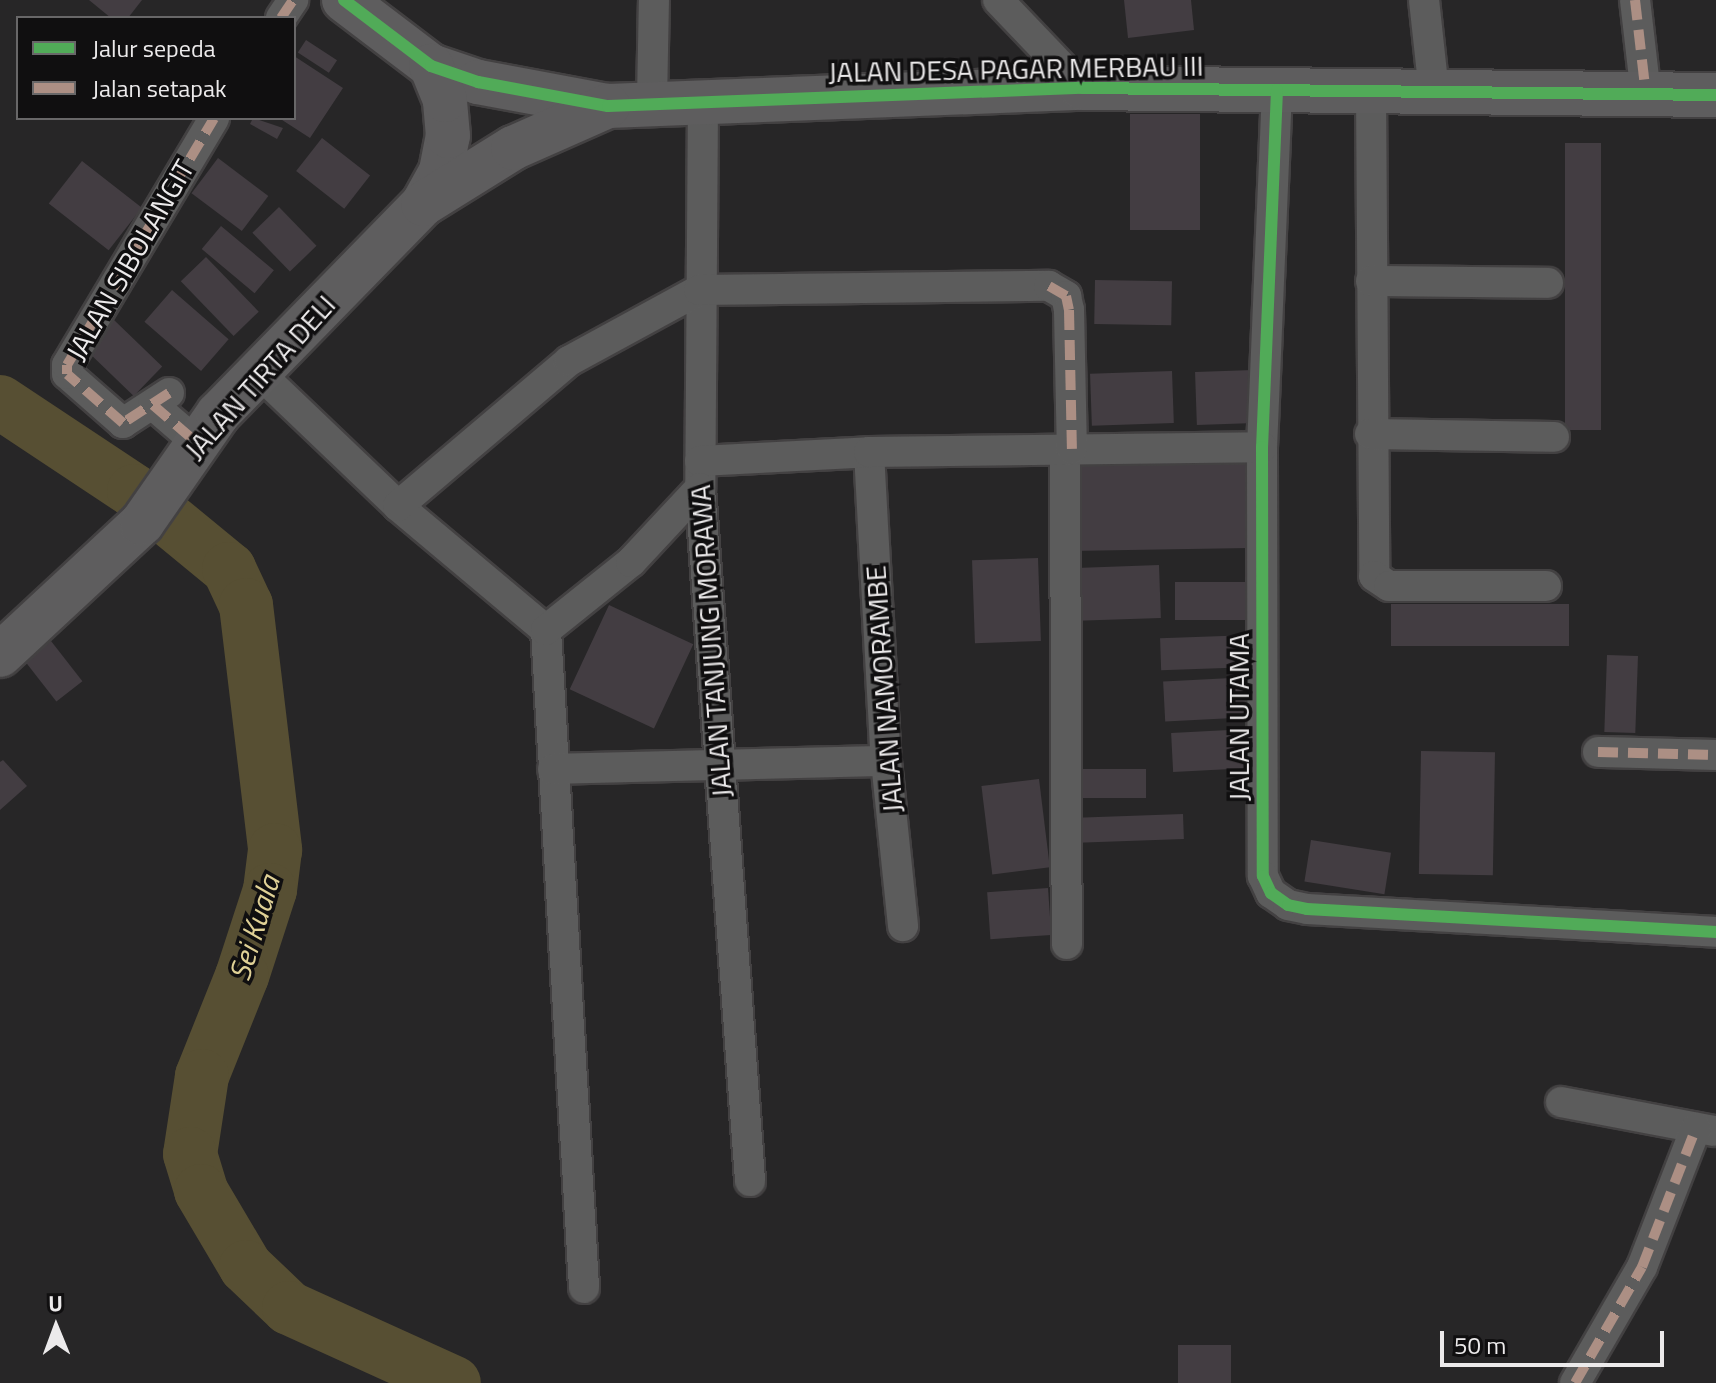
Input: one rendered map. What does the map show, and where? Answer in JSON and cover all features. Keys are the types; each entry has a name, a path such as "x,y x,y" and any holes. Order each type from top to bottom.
{"street":[{"name":"JALAN DESA PAGAR MERBAU III","path":"344,0 431,66 478,82 608,106 652,101 1082,88 1716,95"},
{"path":"652,101 654,0"},
{"path":"998,0 1082,88"},
{"path":"1424,0 1434,92"},
{"path":"1635,0 1646,95"},
{"name":"JALAN TIRTA DELI","path":"423,204 441,171 448,136 445,100 431,66"},
{"name":"JALAN UTAMA","path":"1277,90 1262,447 1263,876 1271,893 1288,905 1307,909 1716,932"},
{"path":"1371,91 1371,568 1381,583 1546,586"},
{"name":"JALAN TANJUNG MORAWA","path":"703,100 699,290 700,474 750,1181"},
{"name":"JALAN TIRTA DELI","path":"0,655 142,523 193,446 258,372 423,204 513,148 608,106"},
{"name":"JALAN SIBOLANGIT","path":"193,446 161,399 123,423 67,374 67,365 213,120"},
{"path":"1371,281 1548,283"},
{"path":"398,506 569,361 699,290 1049,286 1066,296 1069,310 1067,944"},
{"path":"258,372 398,506 546,630 584,1288"},
{"path":"1370,434 1554,437"},
{"path":"546,630 631,562 700,474 869,452 1262,447"},
{"name":"JALAN NAMORAMBE","path":"869,452 886,761 903,926"},
{"path":"1598,752 1716,755"},
{"path":"553,769 886,761"},
{"path":"1561,1102 1706,1130 1642,1267 1575,1383"}],"building":[{"path":"89,0 142,0 130,16 109,16"},
{"path":"1124,0 1191,0 1194,30 1128,38"},
{"path":"306,40 337,60 329,73 298,53"},
{"path":"296,57 343,88 310,138 282,120 296,120"},
{"path":"1130,114 1200,114 1200,230 1130,230"},
{"path":"252,120 259,120 283,128 277,139 250,124"},
{"path":"322,138 370,176 344,209 296,171"},
{"path":"1565,143 1601,143 1601,430 1565,430"},
{"path":"218,158 268,196 242,231 192,193"},
{"path":"82,161 142,208 109,250 49,204"},
{"path":"279,207 317,246 290,272 252,233"},
{"path":"221,226 274,270 255,293 202,249"},
{"path":"206,257 259,312 234,336 181,281"},
{"path":"1095,280 1172,281 1171,325 1094,324"},
{"path":"172,290 229,339 201,371 144,322"},
{"path":"114,320 162,367 134,396 86,349"},
{"path":"1253,370 1255,423 1197,425 1195,372"},
{"path":"1172,371 1174,423 1092,426 1090,374"},
{"path":"1247,455 1249,548 1070,551 1068,458"},
{"path":"1038,558 1041,641 975,643 972,560"},
{"path":"1159,565 1161,618 1078,621 1076,568"},
{"path":"1175,582 1250,582 1250,620 1175,620"},
{"path":"1391,604 1569,604 1569,646 1391,646"},
{"path":"609,605 693,644 654,729 570,689"},
{"path":"1252,635 1253,667 1161,670 1160,638"},
{"path":"51,641 82,681 56,702 25,661"},
{"path":"1607,655 1638,656 1635,733 1604,732"},
{"path":"1251,677 1253,717 1165,722 1163,682"},
{"path":"1248,729 1250,768 1173,772 1171,733"},
{"path":"1421,751 1495,752 1493,875 1419,874"},
{"path":"3,760 27,786 0,810 0,762"},
{"path":"1077,769 1146,769 1146,798 1077,798"},
{"path":"1039,779 1050,867 992,874 981,786"},
{"path":"1183,814 1184,839 1078,843 1077,818"},
{"path":"1311,840 1391,853 1384,894 1304,881"},
{"path":"1048,888 1051,935 990,939 987,892"},
{"path":"1178,1345 1231,1345 1231,1383 1178,1383"}],"waterway":[{"name":"Sei Kuala","path":"0,402 134,491 229,569 246,605 275,850 270,890 242,976 202,1076 190,1154 201,1191 246,1267 289,1308 454,1383"}],"marked path":[{"path":"282,16 293,0"},
{"path":"1635,0 1646,95"},
{"path":"169,393 123,423 67,374 67,365 213,120"},
{"path":"1049,286 1066,296 1069,310 1072,449"},
{"path":"153,405 196,442"},
{"path":"1598,752 1716,755"},
{"path":"1575,1383 1642,1267 1696,1128"}],"cycle path":[{"path":"344,0 431,66 478,82 608,106 1082,88 1716,95"},
{"path":"1277,90 1262,447 1263,876 1271,893 1288,905 1307,909 1716,932"}]}
